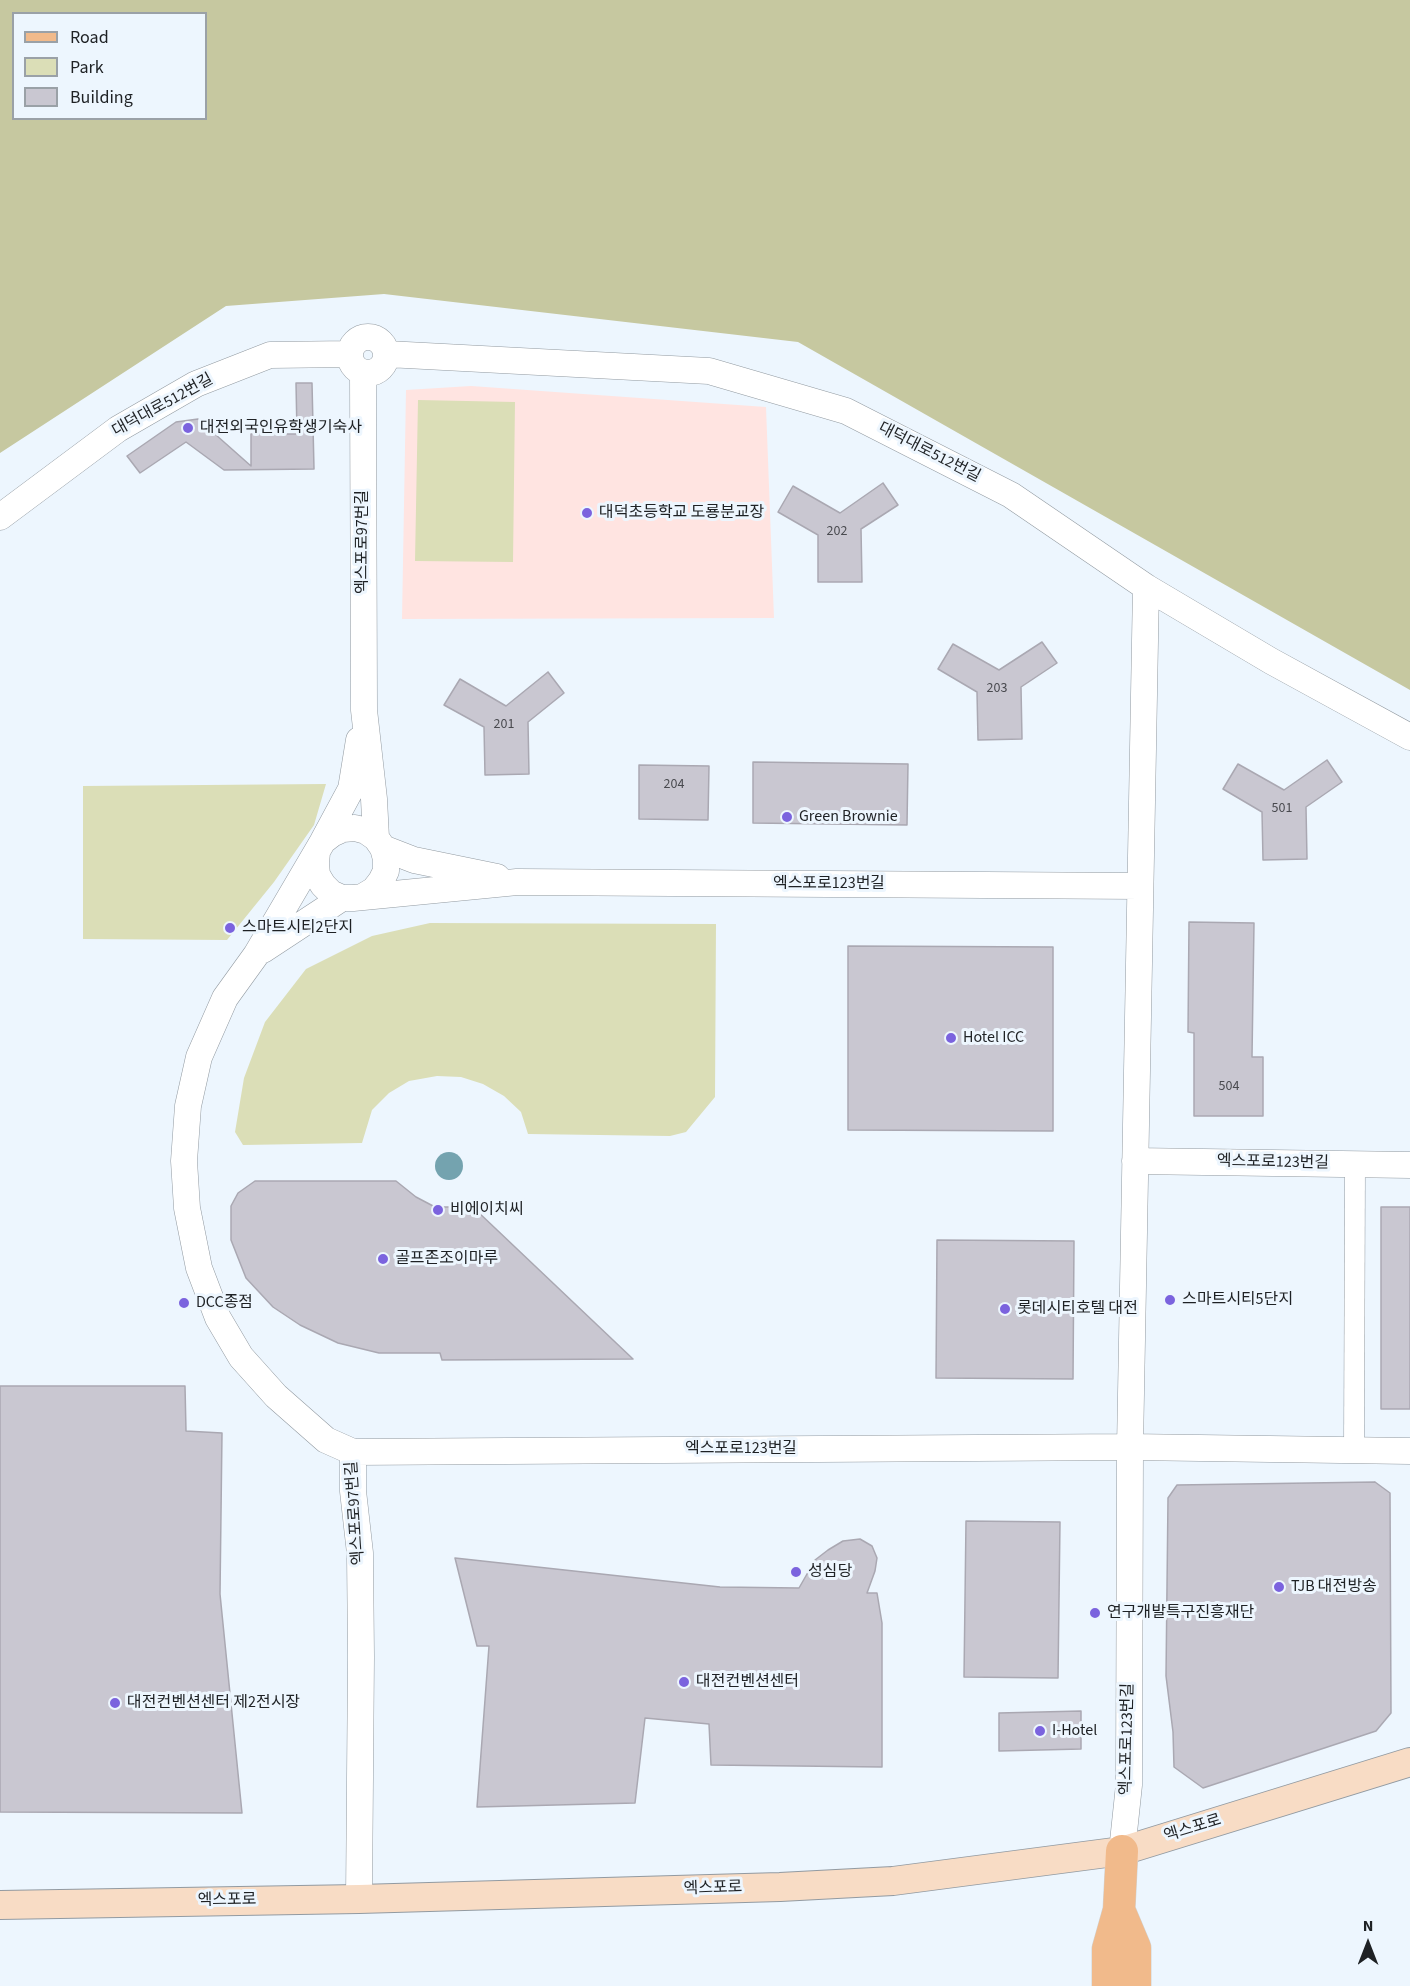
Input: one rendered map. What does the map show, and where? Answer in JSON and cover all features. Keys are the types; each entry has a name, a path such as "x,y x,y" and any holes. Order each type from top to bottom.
{"main road":[{"name":"엑스포로","path":"0,1905 359,1899 780,1887 893,1881 1122,1851 1410,1762"},
{"path":"1108,1986 1108,1949 1119,1910 1122,1851"},
{"path":"1119,1910 1135,1948 1135,1986"}],"street":[{"name":"대덕대로512번길","path":"0,517 118,429 196,384 270,355 356,364 375,373 384,365 387,354 708,371 846,411 1011,495 1146,587 1271,661 1410,737"},
{"name":"엑스포로97번길","path":"356,364 363,710"},
{"name":"엑스포로123번길","path":"1122,1851 1129,1785 1130,1447 1146,587"},
{"path":"256,956 353,897 374,890 386,871 386,859 380,843 363,710"},
{"path":"256,956 351,789 363,710"},
{"path":"355,828 366,831 380,843 414,860 518,882 423,893 353,897 331,893 317,875 316,863 320,847 332,834 343,829 355,828"},
{"name":"엑스포로123번길","path":"518,882 1140,886"},
{"name":"엑스포로97번길","path":"256,956 225,998 199,1058 188,1106 184,1161 189,1218 199,1268 218,1318 241,1357 276,1396 326,1440 353,1452 353,1491 360,1553 359,1899"},
{"name":"엑스포로123번길","path":"1135,1161 1410,1165"},
{"path":"1354,1451 1355,1164"},
{"name":"엑스포로123번길","path":"353,1452 1130,1447 1410,1451"}],"shaded area":[{"name":"대덕초등학교 도룡분교장","path":"471,386 766,407 774,618 402,619 406,390"}],"green space":[{"path":"0,0 1410,0 1410,690 798,342 384,294 226,306 0,453"},
{"path":"418,400 515,402 513,562 415,561"},
{"path":"326,784 314,825 274,882 227,940 83,939 83,786"},
{"path":"430,923 716,924 715,1097 686,1132 670,1136 528,1134 521,1112 504,1096 483,1084 461,1077 437,1076 409,1081 389,1093 372,1110 362,1143 243,1145 235,1132 244,1078 265,1022 306,969 372,936"}],"water":[{"path":"449,1152 459,1156 463,1166 459,1176 449,1180 439,1176 435,1166 439,1156"}],"building":[{"name":"대전외국인유학생기숙사","path":"296,383 312,383 314,469 224,470 186,442 140,473 127,456 176,422 198,419 251,466 251,434 297,434"},
{"path":"883,483 898,505 861,529 862,582 818,582 818,535 778,512 793,486 840,513"},
{"path":"1042,642 1057,663 1021,687 1022,739 978,740 977,692 938,669 953,644 999,670"},
{"path":"548,672 564,693 528,722 529,774 485,775 484,727 444,705 460,679 506,706"},
{"path":"1327,760 1342,782 1306,807 1307,859 1263,860 1262,812 1223,789 1238,764 1284,790"},
{"path":"753,762 908,764 907,825 753,823"},
{"path":"639,765 709,766 708,820 639,819"},
{"path":"1189,922 1254,923 1252,1057 1263,1057 1263,1116 1194,1116 1194,1033 1188,1032"},
{"name":"Hotel ICC","path":"848,946 1053,947 1053,1131 848,1130"},
{"name":"골프존조이마루","path":"255,1181 396,1181 416,1197 435,1207 465,1207 476,1210 633,1359 442,1360 440,1353 379,1353 338,1343 300,1325 273,1307 246,1278 231,1240 231,1206 238,1193"},
{"path":"1381,1207 1410,1207 1410,1409 1381,1409"},
{"name":"롯데시티호텔 대전","path":"937,1240 1074,1241 1073,1379 936,1378"},
{"name":"대전컨벤션센터 제2전시장","path":"0,1386 185,1386 186,1431 222,1433 220,1594 242,1813 0,1812"},
{"name":"TJB 대전방송","path":"1375,1482 1390,1493 1391,1713 1376,1731 1203,1788 1174,1767 1173,1732 1166,1676 1168,1498 1177,1485"},
{"path":"966,1521 1060,1522 1058,1678 964,1677"},
{"name":"대전컨벤션센터","path":"860,1539 872,1546 877,1558 867,1593 877,1593 882,1623 882,1767 711,1765 709,1724 645,1718 635,1803 477,1807 489,1646 477,1646 455,1558 720,1587 799,1588 815,1560 843,1541"},
{"name":"I-Hotel","path":"1081,1711 1081,1749 999,1751 999,1713"}],"place":[{"name":"대전외국인유학생기숙사","path":"188,428"},
{"name":"대덕초등학교 도룡분교장","path":"587,513"},
{"name":"Green Brownie","path":"787,817"},
{"name":"스마트시티2단지","path":"230,928"},
{"name":"Hotel ICC","path":"951,1038"},
{"name":"비에이치씨","path":"438,1210"},
{"name":"골프존조이마루","path":"383,1259"},
{"name":"스마트시티5단지","path":"1170,1300"},
{"name":"DCC종점","path":"184,1303"},
{"name":"롯데시티호텔 대전","path":"1005,1309"},
{"name":"성심당","path":"796,1572"},
{"name":"TJB 대전방송","path":"1279,1587"},
{"name":"연구개발특구진흥재단","path":"1095,1613"},
{"name":"대전컨벤션센터","path":"684,1682"},
{"name":"대전컨벤션센터 제2전시장","path":"115,1703"},
{"name":"I-Hotel","path":"1040,1731"}]}
